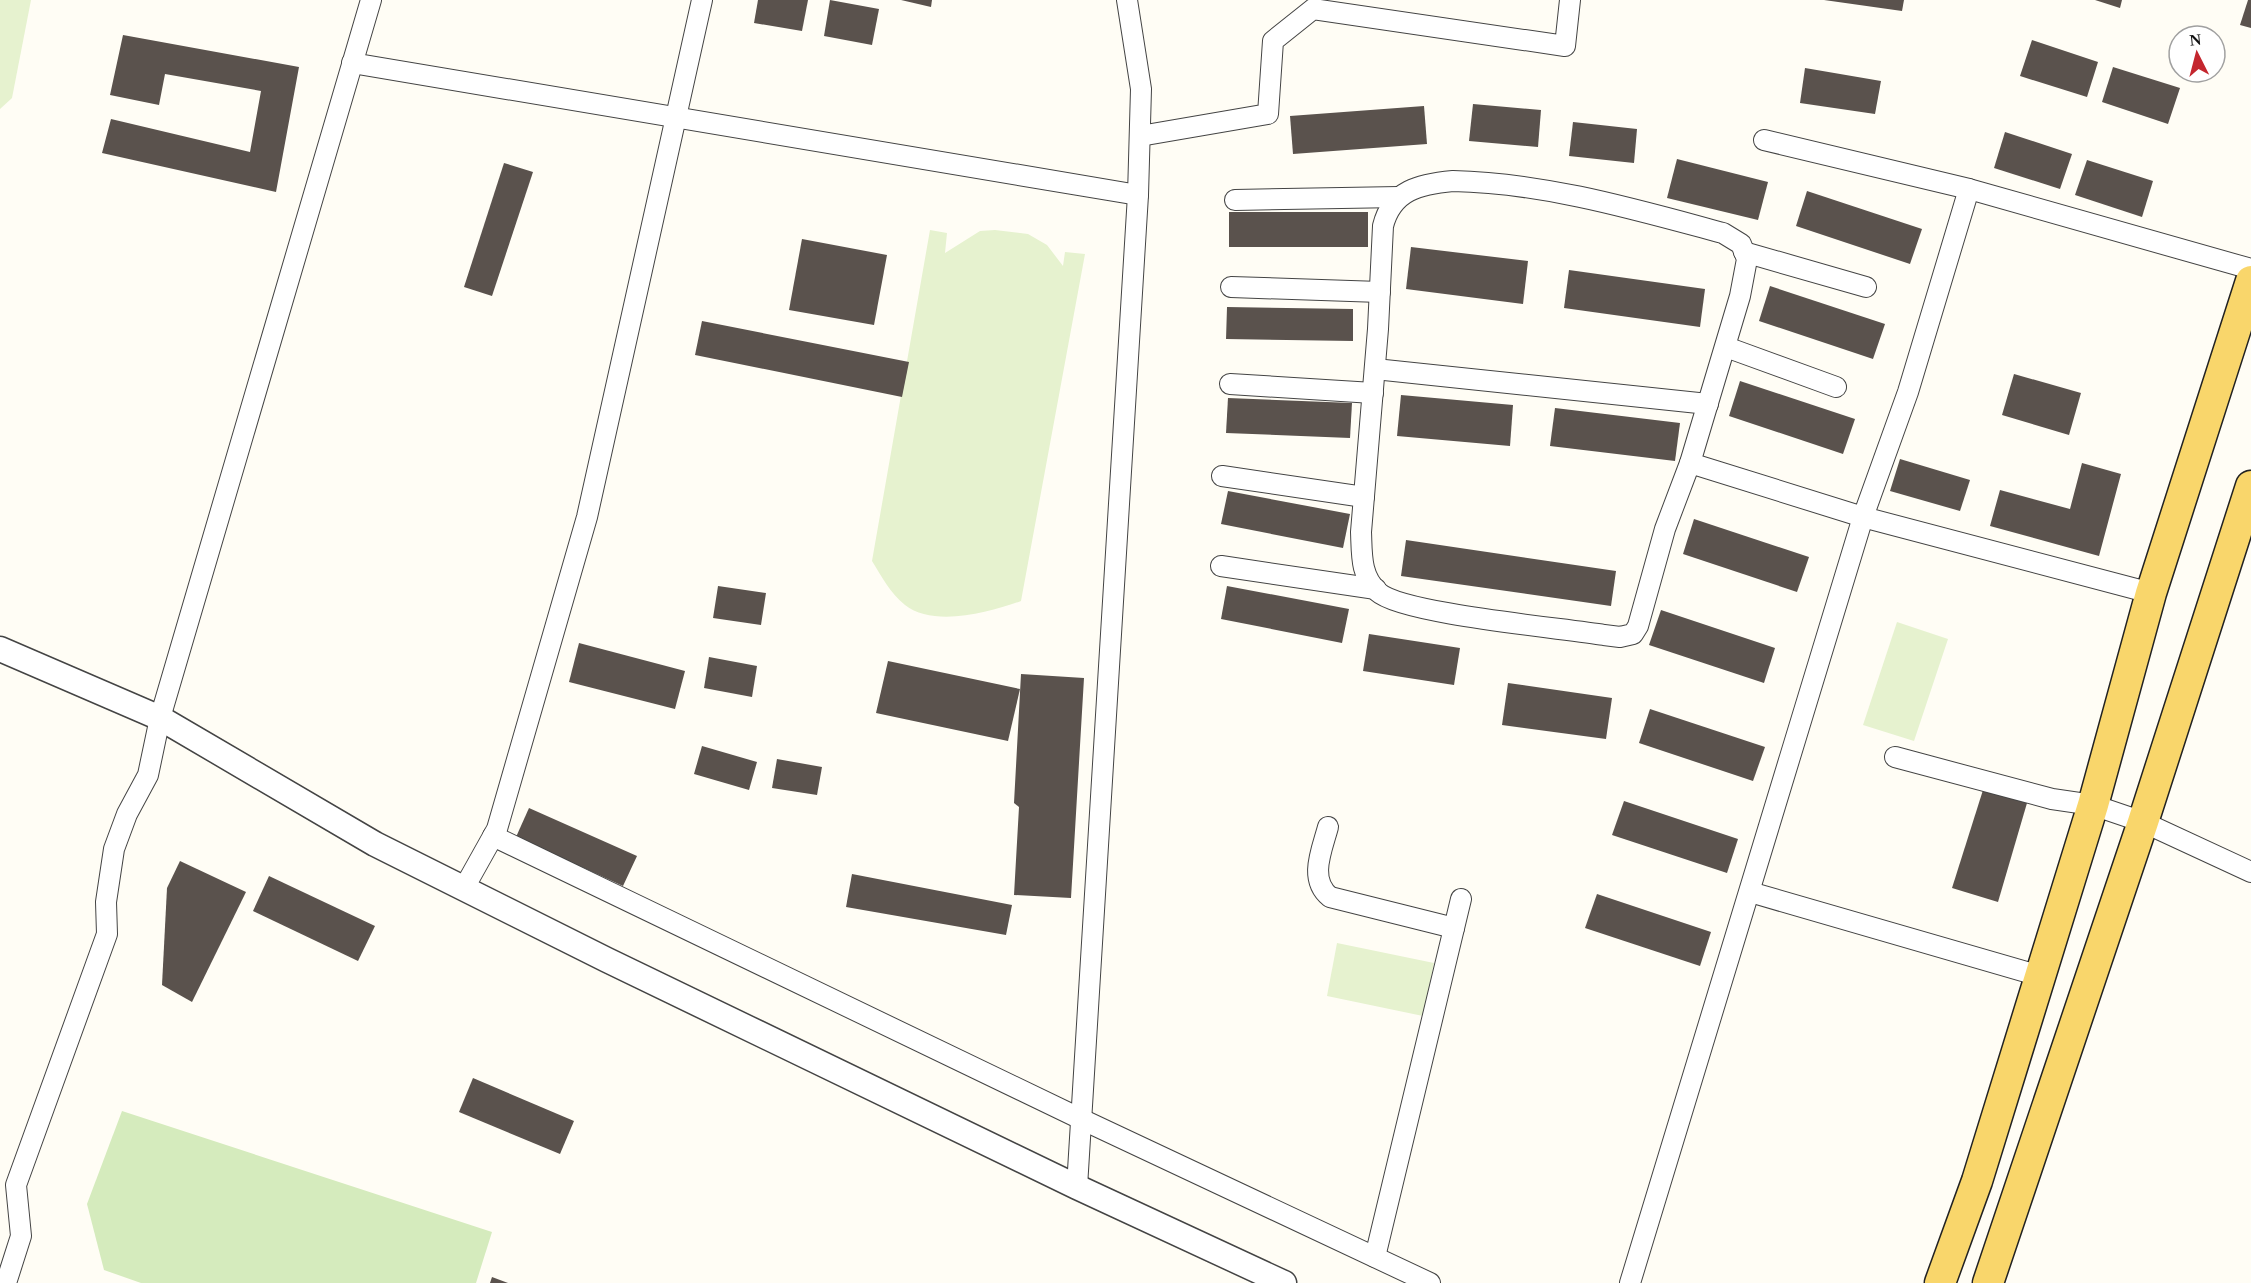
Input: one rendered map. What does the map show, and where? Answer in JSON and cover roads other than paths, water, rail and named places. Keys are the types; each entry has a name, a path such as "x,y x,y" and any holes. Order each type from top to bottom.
{"main road":[{"path":"1940,1283 1977,1181 2093,805 2151,593 2251,281"},
{"path":"1988,1283 2144,822 2251,486"}],"street":[{"path":"6,1283 21,1236 16,1185 107,934 106,902 114,849 127,814 148,776 160,718 371,0"},
{"path":"464,888 497,828 587,517 702,0"},
{"path":"1077,1187 1138,195 1141,88 1127,0"},
{"path":"1140,136 1268,114 1274,41 1313,9 1565,46 1570,0"},
{"path":"352,63 1138,195"},
{"path":"1764,140 1969,189 2251,269"},
{"path":"1235,200 1399,196 1427,183 1492,182 1596,198 1723,233 1741,244 1747,259 1726,347 1690,463 1665,529 1638,626 1633,634 1620,637 1414,607 1392,599 1376,589 1366,578 1362,562 1361,532 1375,369 1383,226 1387,210 1399,196"},
{"path":"1630,1283 1863,517 1908,392 1969,189"},
{"path":"1744,252 1866,287"},
{"path":"1230,287 1380,292"},
{"path":"1726,347 1836,387"},
{"path":"1375,369 1708,404"},
{"path":"1230,384 1373,393"},
{"path":"1690,463 1863,517 2151,593"},
{"path":"1222,476 1364,497"},
{"path":"1221,566 1376,589"},
{"path":"0,649 160,718 375,844 617,966 1077,1187 1284,1283"},
{"path":"1895,757 2052,799 2093,805 2144,822 2251,872"},
{"path":"1328,827 1318,866 1317,881 1330,897 1454,928"},
{"path":"492,836 1081,1119 1430,1283"},
{"path":"1750,892 2040,976"},
{"path":"1375,1257 1461,899"}]}
